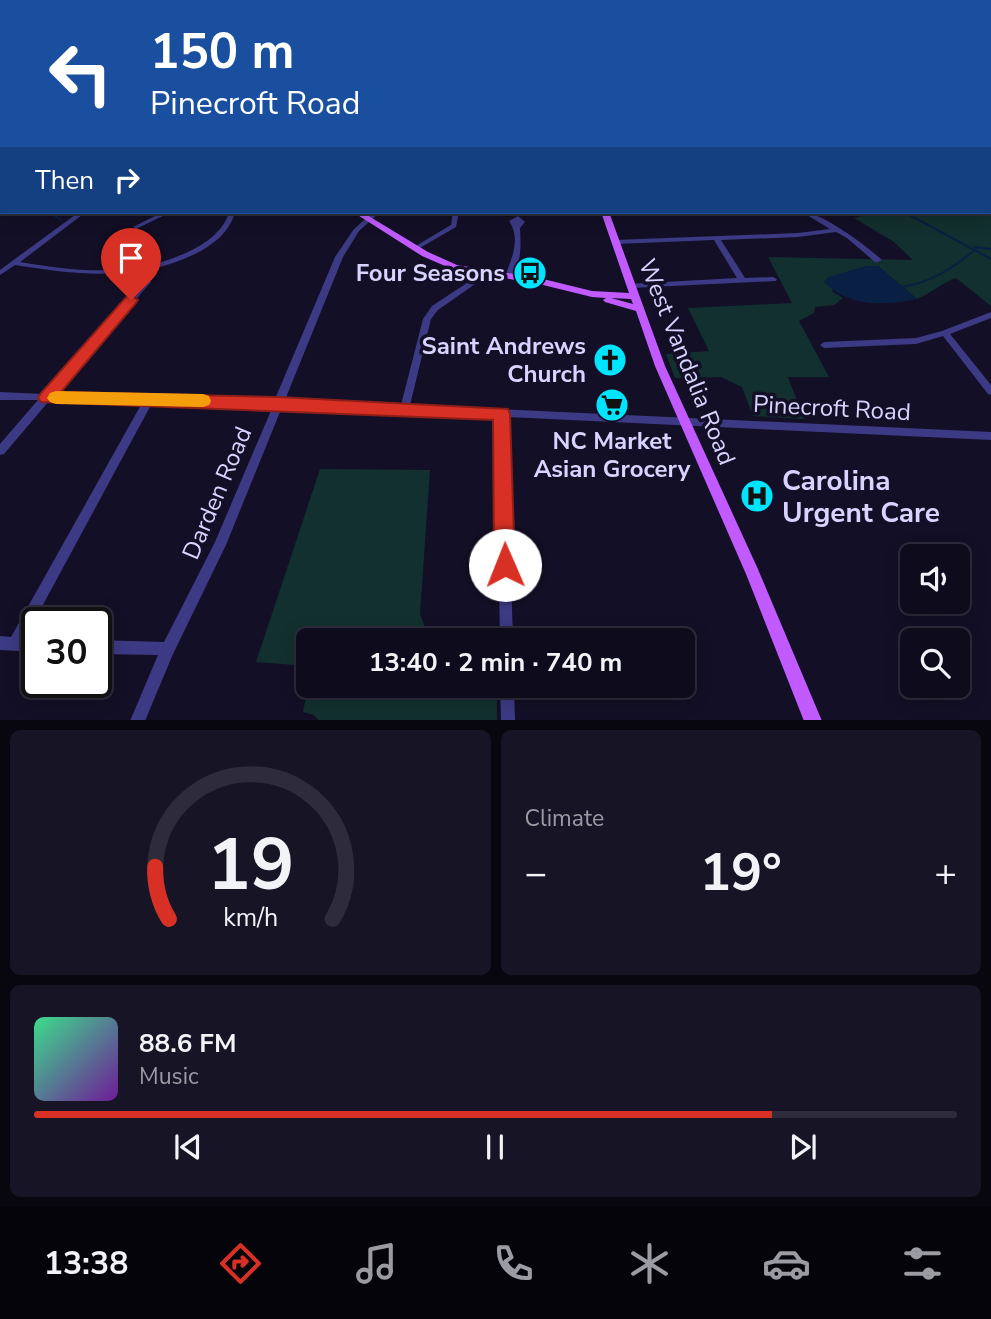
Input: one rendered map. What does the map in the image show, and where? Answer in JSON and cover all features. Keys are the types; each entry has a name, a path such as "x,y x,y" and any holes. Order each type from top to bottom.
{"main road":[{"path":"360,214 416,248 455,267 509,276 639,309"},
{"name":"West Vandalia Road","path":"605,214 684,422 752,572 813,720"},
{"path":"592,295 635,296"}],"street":[{"path":"0,273 80,214"},
{"path":"136,227 164,214"},
{"path":"15,263 97,275 147,269 174,261 206,244 225,228 231,214"},
{"name":"Darden Road","path":"137,720 219,545 346,244 374,214"},
{"path":"416,248 454,226 456,214"},
{"path":"809,214 862,245 878,260"},
{"path":"509,276 518,252 517,228"},
{"path":"615,242 798,235 838,230"},
{"path":"716,238 742,280"},
{"path":"405,408 427,319 435,308 485,273"},
{"path":"631,286 773,279"},
{"path":"0,451 148,280"},
{"path":"824,345 916,341 991,315"},
{"path":"945,333 991,392"},
{"name":"Pinecroft Road","path":"0,396 405,408 991,436"},
{"path":"7,643 149,400"},
{"path":"501,414 506,628"},
{"path":"112,647 168,649"},
{"path":"507,698 508,720"}],"green space":[{"path":"869,214 991,214 991,306 956,278 917,299 878,266 867,266 828,278 833,292 843,298 834,305 815,307 814,313 799,321 829,377 788,377 804,419 753,416 742,387 721,377 675,378 666,354 709,351 688,308 792,303 768,257 913,260 894,242 854,218"},
{"path":"320,469 430,470 420,614 425,628 296,628 296,665 256,662"},
{"path":"306,698 497,698 497,720 318,720 314,715 303,712"}],"water":[{"path":"867,266 878,266 917,299 892,303 856,300 844,296 824,282 828,277"}],"waterway":[{"path":"52,214 61,220"},
{"path":"908,214 975,250"},
{"path":"974,247 991,249"},
{"path":"901,287 941,274 975,250"},
{"path":"975,250 991,259"}],"slow traffic":[{"path":"56,398 203,401"}],"place":[{"name":"Four Seasons","path":"530,273"},
{"name":"Saint Andrews Church","path":"610,360"},
{"name":"NC Market Asian Grocery","path":"612,405"},
{"name":"Carolina Urgent Care","path":"757,496"}],"route":[{"path":"131,300 47,398 278,403 501,414 505,565"}]}
